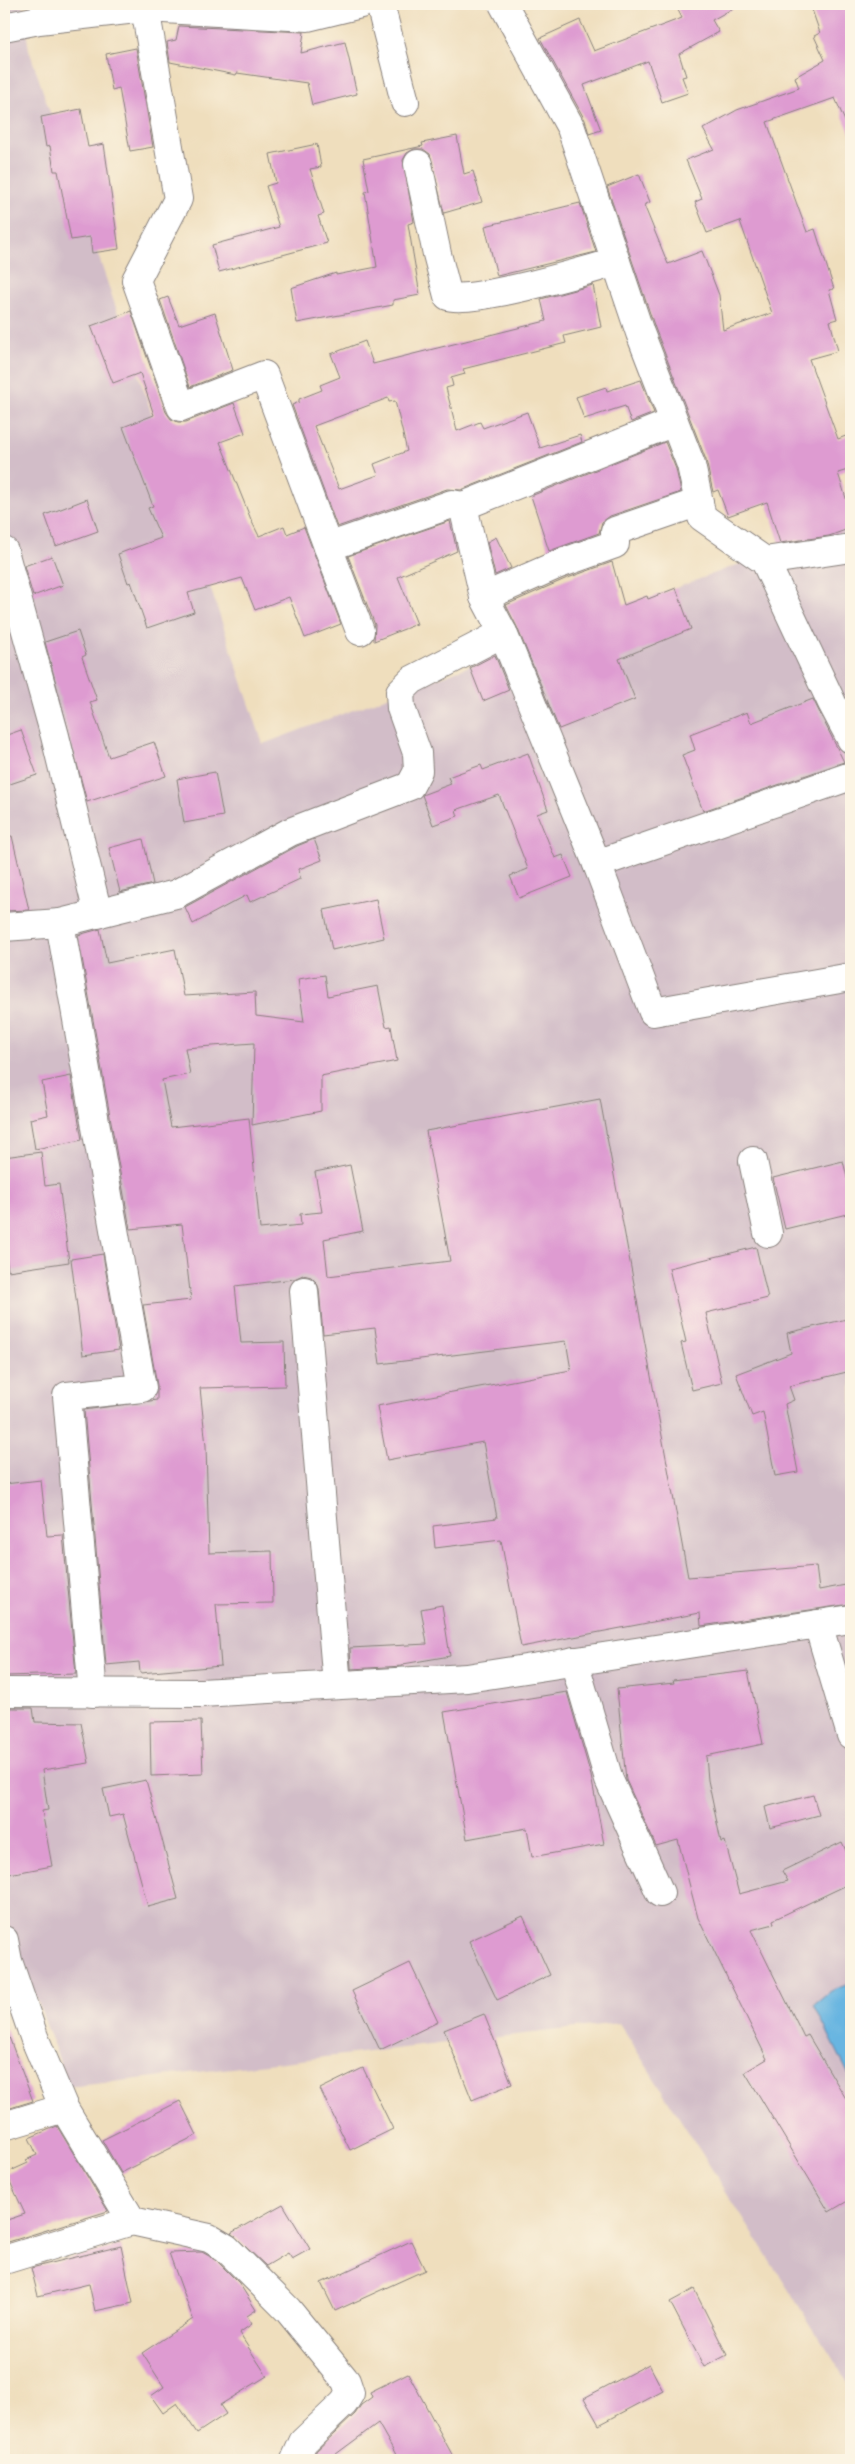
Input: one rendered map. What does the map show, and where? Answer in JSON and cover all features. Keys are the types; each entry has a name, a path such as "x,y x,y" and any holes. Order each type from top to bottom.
{"street":[{"path":"4,27 130,7 306,10 361,4"},
{"path":"380,4 406,102"},
{"path":"503,4 571,128 640,333 691,465 702,516 765,561 851,739"},
{"path":"130,7 178,199 136,280 181,408 264,375 360,631"},
{"path":"418,164 448,296 455,299 480,296 616,262"},
{"path":"328,547 452,504 463,506 674,422"},
{"path":"484,597 559,564 615,544 615,531 699,502"},
{"path":"463,506 484,597 503,633 597,864 653,1012 851,976"},
{"path":"765,561 851,548"},
{"path":"4,551 55,736 98,914"},
{"path":"4,927 60,923 176,894 290,832 410,786 418,771 417,753 401,708 400,692 412,680 503,633"},
{"path":"597,864 851,776"},
{"path":"60,923 142,1388 67,1396 93,1693"},
{"path":"753,1161 768,1233"},
{"path":"304,1291 337,1685"},
{"path":"4,1692 201,1693 467,1678 851,1619"},
{"path":"818,1624 851,1735"},
{"path":"574,1661 609,1780 660,1893"},
{"path":"4,1940 8,1962 34,2037 64,2108 132,2221"},
{"path":"4,2126 64,2108"},
{"path":"4,2260 132,2221 209,2238 226,2248 288,2310 346,2382 350,2393 344,2403 303,2442 295,2460"}],"shaded area":[{"path":"4,4 22,4 29,50 263,744 851,522 851,2388 619,2023 69,2087 4,1910"}],"water":[{"path":"851,1983 851,2079 814,2005 831,1991"}],"building":[{"path":"675,4 741,4 712,20 719,32 679,54 686,76 682,77 688,93 662,102 648,61 584,85 601,130 589,134 585,120 540,38 580,20 594,51 682,18"},
{"path":"810,4 851,4 851,135 835,98 767,122 807,232 815,229 834,289 829,290 837,319 830,321 838,351 809,359 838,439 851,434 851,469 838,473 851,514 851,528 829,536 780,543 767,502 728,516 718,490 713,492 706,460 655,328 607,187 639,174 650,202 644,205 668,264 702,251 719,295 723,330 772,313 740,221 707,233 695,202 702,199 686,160 714,149 703,129 737,110 799,88 795,77 825,60 814,36 820,33"},
{"path":"179,26 304,32 301,53 345,42 357,94 312,105 307,83 237,73 236,75 170,62 167,42 176,40"},
{"path":"136,48 153,147 130,151 119,88 112,90 106,54"},
{"path":"81,109 88,147 104,144 119,249 92,253 90,237 71,240 58,171 54,171 50,146 46,147 41,117"},
{"path":"457,136 464,174 473,171 482,202 444,213 430,154 423,149 414,149 407,153 403,160 414,222 408,224 420,295 393,300 393,305 297,323 291,288 336,273 336,275 377,267 365,192 369,191 363,159 423,146 422,143"},
{"path":"317,144 321,167 310,169 324,214 318,216 327,243 219,272 212,245 279,227 266,186 276,183 270,154"},
{"path":"580,203 596,252 497,276 485,226"},
{"path":"593,285 601,327 564,336 566,343 463,369 465,374 451,378 453,386 446,388 457,431 480,422 483,428 527,412 540,448 580,435 582,442 461,490 447,489 337,527 292,405 299,402 299,399 322,390 320,385 340,377 331,354 365,341 373,364 546,321 541,299","holes":["388,398 389,402 395,401 407,451 374,464 378,475 339,489 314,426"]},
{"path":"168,297 179,325 215,313 233,370 190,387 160,300"},
{"path":"131,311 166,412 171,419 178,422 186,422 234,403 245,433 220,442 252,522 259,536 284,526 287,534 304,527 341,624 305,638 289,597 255,610 242,578 188,593 194,612 147,628 131,582 128,583 118,554 161,538 148,508 153,506 123,427 154,415 140,373 113,383 91,326"},
{"path":"641,380 654,413 631,422 625,406 584,419 576,397 606,387 607,391"},
{"path":"665,442 676,469 681,492 610,516 602,522 599,533 549,551 531,496"},
{"path":"87,499 98,531 56,546 45,515"},
{"path":"450,521 457,551 398,577 417,624 374,641 375,625 348,556"},
{"path":"496,537 511,568 495,575 487,542"},
{"path":"52,556 63,585 33,596 24,566"},
{"path":"612,562 624,605 647,596 648,599 676,588 691,629 619,659 635,699 559,729 506,605 565,579"},
{"path":"78,631 86,655 82,657 97,700 90,702 109,757 154,742 166,776 87,802 45,642"},
{"path":"495,655 509,690 483,701 470,668"},
{"path":"813,699 844,762 703,811 682,755 695,750 690,734 747,712 751,723"},
{"path":"21,730 37,775 4,786 4,736"},
{"path":"528,753 548,810 537,814 555,858 563,855 572,877 519,898 510,876 528,869 499,795 456,810 458,816 433,825 422,795 451,784 448,777 481,765 483,770"},
{"path":"215,772 223,816 184,823 177,779"},
{"path":"12,836 29,910 4,911 4,837"},
{"path":"143,839 153,884 120,892 109,848"},
{"path":"314,839 322,860 299,869 300,879 250,902 247,895 193,924 185,907 297,846"},
{"path":"376,899 384,938 332,950 324,910"},
{"path":"100,929 107,963 175,949 184,996 255,992 256,1016 304,1022 298,979 325,975 328,996 378,986 386,1027 391,1026 397,1061 321,1076 321,1111 252,1125 254,1043 185,1048 190,1074 162,1080 171,1127 249,1118 260,1229 301,1225 300,1214 322,1212 315,1172 350,1165 363,1231 324,1239 328,1276 450,1261 426,1131 600,1099 688,1577 816,1566 819,1590 851,1584 851,1604 701,1626 700,1613 521,1647 501,1540 435,1548 433,1526 497,1518 483,1442 387,1460 377,1406 571,1370 566,1341 380,1364 375,1328 323,1334 317,1283 311,1277 303,1275 294,1279 235,1286 241,1343 284,1342 285,1386 200,1388 206,1446 209,1553 272,1551 273,1603 216,1604 221,1666 140,1673 139,1662 106,1665 84,1410 157,1400 157,1385 143,1305 191,1300 182,1224 130,1229 78,935"},
{"path":"71,1076 82,1140 35,1149 30,1119 48,1115 42,1082"},
{"path":"41,1152 45,1186 59,1184 69,1262 8,1271 4,1240 4,1157"},
{"path":"843,1161 851,1194 851,1213 785,1229 773,1178"},
{"path":"756,1247 768,1298 706,1313 722,1383 692,1390 681,1343 686,1342 669,1268"},
{"path":"103,1254 119,1350 83,1355 71,1259"},
{"path":"851,1318 851,1371 789,1386 794,1400 785,1404 798,1472 775,1476 763,1412 752,1416 736,1374 791,1353 787,1333"},
{"path":"41,1480 47,1536 63,1535 76,1674 4,1676 4,1484"},
{"path":"442,1605 450,1656 403,1664 403,1666 351,1669 350,1648 427,1644 421,1609"},
{"path":"748,1671 763,1744 706,1756 708,1780 721,1842 725,1841 739,1894 788,1881 782,1871 842,1842 851,1862 851,1883 773,1920 774,1924 751,1930 804,2037 808,2035 851,2107 851,2199 829,2212 745,2072 767,2059 698,1918 678,1840 656,1846 626,1780 617,1689 674,1683 673,1680"},
{"path":"567,1692 591,1776 604,1844 532,1857 527,1828 467,1839 444,1712"},
{"path":"4,1708 33,1708 35,1722 81,1723 89,1763 42,1770 48,1810 42,1811 52,1866 4,1875"},
{"path":"201,1721 203,1774 151,1776 150,1722"},
{"path":"146,1780 178,1899 148,1907 123,1814 109,1817 103,1789"},
{"path":"813,1795 819,1815 770,1828 765,1807"},
{"path":"523,1916 550,1975 497,2000 469,1941"},
{"path":"410,1963 438,2022 380,2050 352,1991"},
{"path":"484,2014 512,2084 472,2100 444,2030"},
{"path":"4,2029 6,2029 33,2101 4,2110"},
{"path":"363,2068 393,2129 350,2150 320,2089"},
{"path":"180,2101 197,2135 121,2173 102,2140"},
{"path":"57,2126 108,2211 5,2243 4,2221 25,2214 6,2173 28,2163 26,2160 37,2155 29,2138"},
{"path":"283,2204 310,2249 292,2259 288,2253 266,2266 231,2233"},
{"path":"411,2241 425,2270 335,2311 321,2283"},
{"path":"121,2246 133,2303 95,2311 89,2284 38,2296 31,2268"},
{"path":"202,2252 216,2260 239,2283 256,2310 247,2316 252,2324 239,2333 267,2376 220,2405 226,2414 197,2433 177,2403 163,2413 151,2396 164,2387 142,2353 193,2319 169,2253"},
{"path":"694,2289 727,2355 704,2367 670,2302"},
{"path":"649,2364 663,2391 599,2425 584,2398"},
{"path":"408,2373 455,2460 399,2460 378,2423 328,2460 314,2460 316,2451 355,2414 361,2405 372,2397 370,2392"}]}
